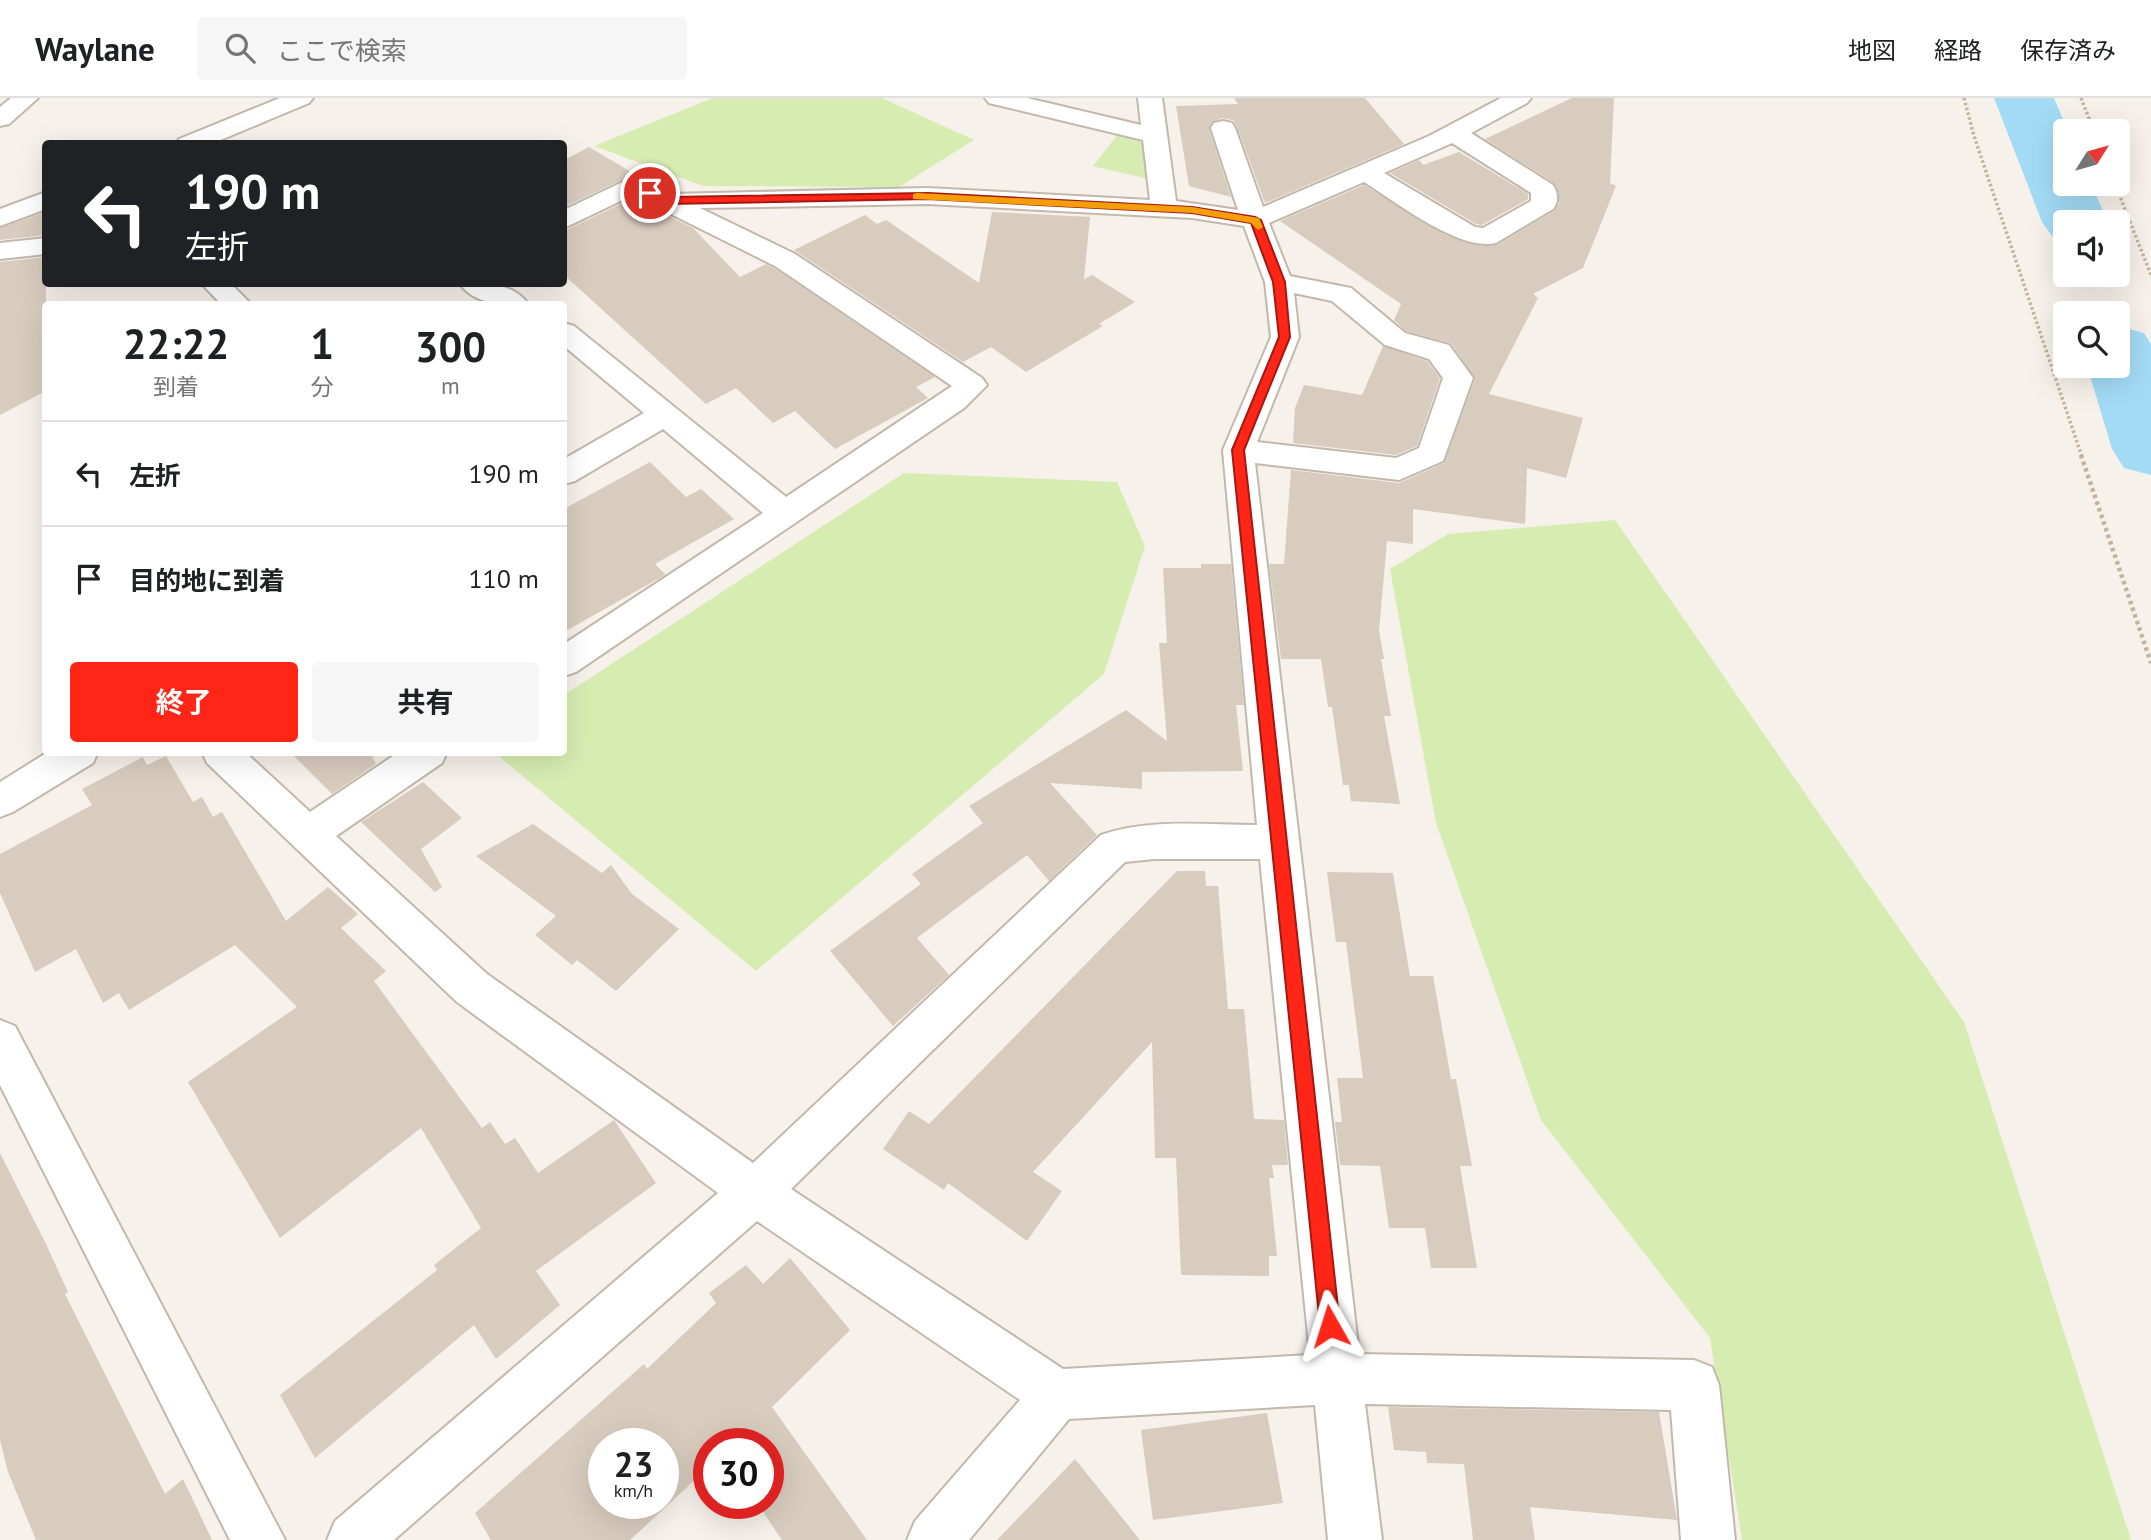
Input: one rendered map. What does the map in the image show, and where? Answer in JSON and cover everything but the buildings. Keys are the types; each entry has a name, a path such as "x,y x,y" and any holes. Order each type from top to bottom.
{"street":[{"path":"0,119 26,98"},
{"path":"198,140 302,98"},
{"path":"997,98 1155,136"},
{"path":"1150,98 1164,208"},
{"path":"667,201 928,196 1192,210 1255,220 1366,173 1519,98"},
{"path":"1223,128 1279,282 1284,337 1238,450 1355,1540"},
{"path":"1366,173 1468,234 1478,236 1487,237 1544,204 1544,190 1452,133"},
{"path":"567,218 633,185 785,260 972,385 953,401 567,661"},
{"path":"0,218 42,202"},
{"path":"0,251 42,246"},
{"path":"1238,450 1399,469 1432,454 1458,378 1439,352 1395,339 1341,294 1279,282"},
{"path":"219,287 234,301"},
{"path":"480,287 508,301"},
{"path":"567,334 786,514"},
{"path":"567,471 664,415"},
{"path":"0,801 73,756"},
{"path":"223,756 472,988 755,1192 1057,1395 1336,1379 1694,1385 1708,1540"},
{"path":"309,833 423,756"},
{"path":"354,1540 755,1192 1115,847 1154,842 1278,842"},
{"path":"0,1040 258,1540"},
{"path":"934,1540 1057,1395"}],"path":[{"path":"1964,98 2151,663"},
{"path":"2081,98 2089,119"},
{"path":"2120,196 2151,275"}],"green space":[{"path":"713,98 882,98 974,140 899,187 703,186 594,146"},
{"path":"1118,134 1146,144 1157,181 1093,166"},
{"path":"904,473 1117,482 1145,546 1104,674 756,971 499,756 567,756 567,693"},
{"path":"1615,520 1964,1022 2131,1540 1742,1540 1710,1338 1541,1120 1436,823 1390,569 1448,534"}],"waterway":[{"path":"2024,98 2070,210"},
{"path":"2128,378 2151,449"}],"slow traffic":[{"path":"917,196 1192,210 1255,220 1258,227"}],"route":[{"path":"650,193 667,201 928,196 1025,200 1192,210 1255,220 1279,282 1284,337 1238,450 1330,1326"}]}
